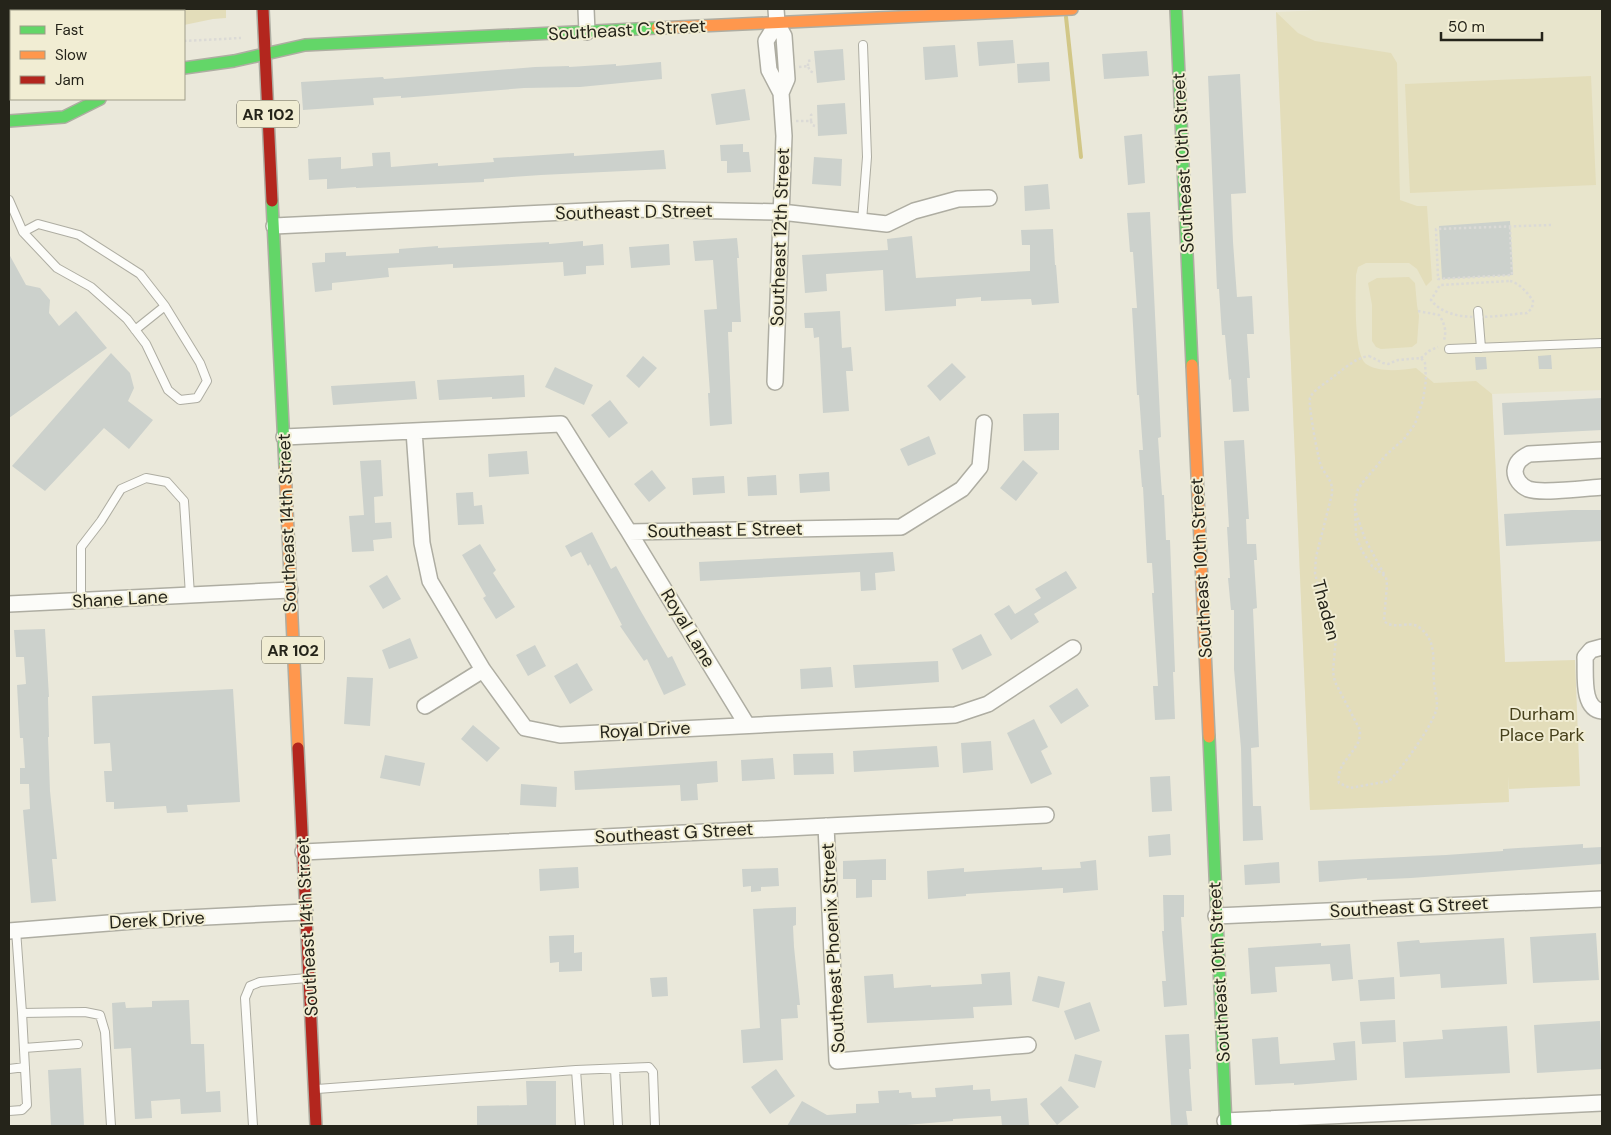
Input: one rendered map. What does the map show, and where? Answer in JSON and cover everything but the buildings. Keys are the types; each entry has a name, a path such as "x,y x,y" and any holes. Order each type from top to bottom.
{"street":[{"name":"Southeast 14th Street","path":"263,9 316,1126"},
{"path":"586,9 587,32"},
{"name":"Southeast C Street","path":"185,68 266,54 305,45 587,32 776,16 1072,9"},
{"name":"Southeast 10th Street","path":"1176,9 1226,1124"},
{"name":"Southeast 12th Street","path":"775,382 784,136 781,93 786,79 784,36 776,16"},
{"path":"9,121 64,117 98,100"},
{"name":"Southeast D Street","path":"274,226 629,209 781,212 887,224 914,211 958,199 989,198"},
{"name":"Southeast E Street","path":"284,436 561,424 629,532 901,527 962,489 980,467 984,423"},
{"name":"Royal Drive","path":"414,431 422,543 430,581 483,670 524,728 560,735 955,715 988,704 1073,648"},
{"path":"1602,450 1529,454 1520,459 1515,468 1516,476 1520,483 1528,489 1602,487"},
{"name":"Royal Lane","path":"629,532 747,725"},
{"name":"Shane Lane","path":"9,604 290,590"},
{"path":"1602,647 1591,650 1585,657 1587,695 1591,706 1602,711"},
{"path":"425,706 483,670"},
{"name":"Southeast G Street","path":"303,852 1046,815"},
{"name":"Southeast Phoenix Street","path":"826,826 837,1061 1028,1045"},
{"name":"Southeast G Street","path":"1216,916 1602,899"},
{"name":"Derek Drive","path":"13,931 146,920 305,912"},
{"path":"1226,1124 1602,1103"}],"lane":[{"path":"862,221 867,156 863,45"},
{"path":"9,200 23,232 57,268 91,287 127,319 146,344 168,390 180,400 197,398 207,381 200,363 165,306 140,274 79,235 38,224 23,232"},
{"path":"136,330 165,306"},
{"path":"1478,310 1480,348"},
{"path":"1449,349 1602,343"},
{"path":"81,601 81,547 101,521 121,488 146,478 166,482 184,501 190,595"},
{"path":"9,1111 22,1110 27,1105 22,1014 13,931"},
{"path":"253,1126 245,998 250,986 260,982 309,978"},
{"path":"22,1014 85,1012 100,1015 105,1032 111,1126"},
{"path":"24,1048 78,1044"},
{"path":"9,1069 25,1067"},
{"path":"315,1089 576,1070 650,1067 653,1072 655,1126"},
{"path":"615,1068 618,1126"},
{"path":"576,1070 580,1126"}],"path":[{"path":"185,41 241,38"},
{"path":"808,66 808,61 813,60"},
{"path":"814,113 811,116 811,121 812,125 815,126"},
{"path":"783,122 811,121"},
{"path":"1507,228 1512,275 1438,279 1436,230 1551,225"},
{"path":"1432,297 1440,284 1515,282 1527,292 1533,302"},
{"path":"1384,576 1372,566 1362,551 1356,536 1355,503 1358,489 1386,455 1405,438 1415,424 1423,400 1426,380 1425,363 1421,358 1429,351 1442,346 1446,334 1439,315 1418,311"},
{"name":"Thaden","path":"1355,511 1365,539 1386,577 1384,621 1388,625 1393,626 1414,625 1420,627 1427,637 1434,654 1437,709 1408,756 1389,781 1350,788 1339,783 1338,777 1349,754 1360,738 1360,730 1355,717 1335,682 1333,672 1336,637 1319,591 1315,573 1316,557 1332,494 1332,484 1321,466 1318,455 1310,398 1326,382 1362,357 1369,356 1383,364 1398,360 1421,358"}],"shaded area":[{"path":"1347,9 1602,9 1602,390 1492,394 1505,663 1509,802 1310,810 1276,12"}],"green space":[{"path":"9,9 226,9 226,18 185,25 185,10 10,10 9,58"},
{"name":"Durham Place Park","path":"1276,12 1298,33 1315,41 1391,53 1397,63 1400,200 1417,206 1427,206 1432,280 1426,286 1417,269 1409,263 1366,263 1358,267 1356,275 1356,308 1359,348 1362,358 1371,367 1391,370 1416,368 1434,383 1476,381 1492,394 1505,662 1575,660 1580,786 1509,789 1508,776 1509,802 1310,810"},
{"path":"1591,76 1596,185 1410,193 1405,84"},
{"path":"1409,277 1415,283 1419,316 1417,343 1412,347 1381,349 1376,347 1372,341 1372,305 1368,283 1377,278"}],"waterway":[{"path":"1066,17 1081,157"}],"traffic: fast":[{"path":"1176,9 1192,365"},
{"path":"185,68 234,61 305,45 657,28"},
{"path":"9,121 64,117 98,100"},
{"path":"272,201 285,467"},
{"path":"1209,737 1226,1126"}],"traffic: slow":[{"path":"657,28 1072,9"},
{"path":"1192,365 1209,737"},
{"path":"285,467 298,748"}],"traffic: jam":[{"path":"263,9 272,201"},
{"path":"298,748 316,1126"}]}
